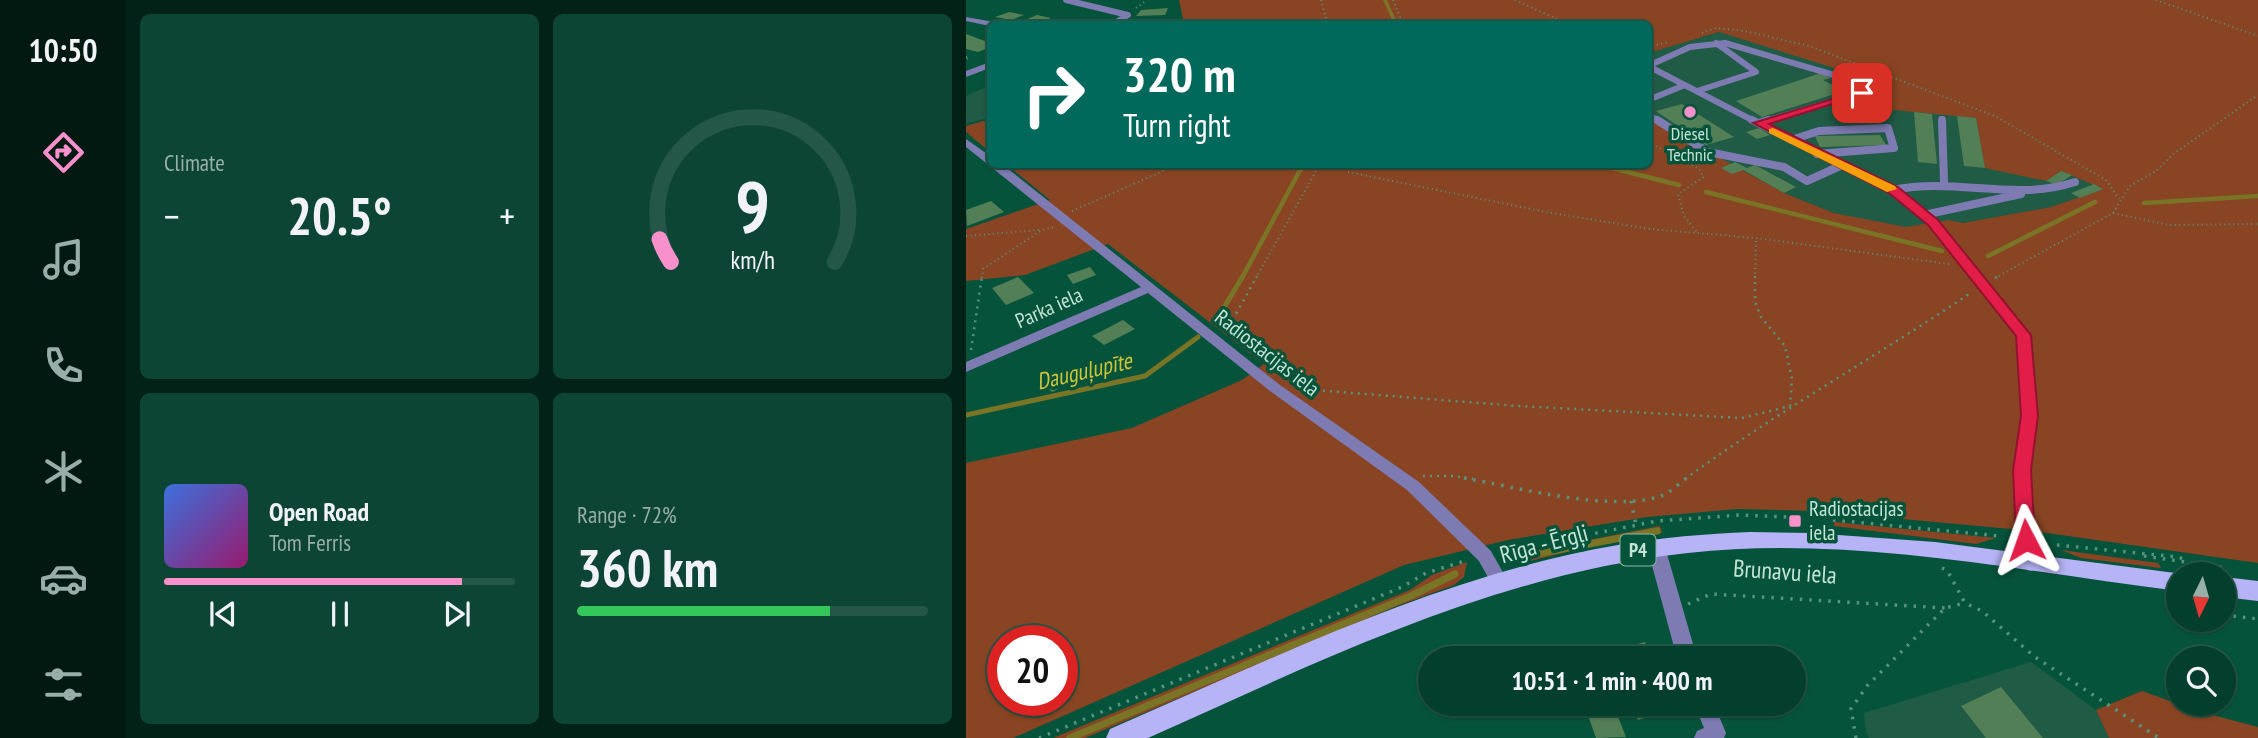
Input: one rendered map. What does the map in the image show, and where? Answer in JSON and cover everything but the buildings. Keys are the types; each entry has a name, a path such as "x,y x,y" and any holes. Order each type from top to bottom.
{"main road":[{"name":"Rīga - Ērgļi","path":"1119,738 1394,621 1501,584 1577,563 1656,547 1720,541 1778,541 1909,550 2166,580"},
{"path":"2236,581 2258,591"}],"street":[{"path":"966,19 987,23"},
{"path":"966,74 987,66"},
{"path":"966,142 987,158"},
{"path":"966,157 980,152"},
{"name":"Radiostacijas iela","path":"1000,168 1275,388 1407,482 1485,556 1501,584"},
{"name":"Parka iela","path":"967,367 1149,288"},
{"path":"1656,547 1683,646"},
{"path":"1707,716 1713,736"}],"lane":[{"path":"1066,0 1129,15 1118,21"},
{"path":"1697,91 1756,72 1716,43"},
{"path":"1652,65 1690,47 1716,43 1747,48 1851,80 1861,87 1862,93 1759,123"},
{"path":"1652,68 1840,166 1893,190 1933,222 2023,335 2029,416 2022,470 2025,534 2031,564"},
{"path":"1652,98 1685,85"},
{"path":"1652,117 1708,152 1784,167 1807,181 1840,166"},
{"path":"1942,119 1944,182"},
{"path":"1791,140 1819,131 1888,128 1894,148 1817,154"},
{"path":"1893,190 1915,183 1944,182 2031,191"},
{"path":"1924,215 2031,191 2060,189 2074,182"}],"path":[{"path":"1321,0 1327,21"},
{"path":"1393,0 1402,21"},
{"path":"1515,0 1561,21"},
{"path":"2156,0 2258,36"},
{"path":"1698,34 1716,28 1745,31 1809,46 1995,116 2106,180 2120,199"},
{"path":"1652,46 1678,40"},
{"path":"1407,482 1426,475 1454,476 1567,496 1631,501 1662,496 1790,406 1883,352 1983,285 2113,213 2130,186 2157,170 2172,155 2258,95"},
{"path":"1652,144 1699,169 1703,177 1678,194 1684,216 1697,233"},
{"path":"967,367 983,269 1042,230 1171,168"},
{"path":"1217,341 1238,315 1297,201 1318,168"},
{"path":"1348,172 1546,212 1650,229 1967,265"},
{"path":"2113,213 2169,225 2258,224"},
{"path":"966,236 1042,230"},
{"path":"1756,239 1755,302 1761,317 1785,346 1792,379 1790,406"},
{"path":"1275,388 1518,406 1742,418 1790,406"},
{"path":"1631,501 1636,525"},
{"path":"1499,552 1636,525 1740,515 1787,517"},
{"path":"1833,520 2000,536"},
{"path":"2057,545 2141,555 2164,561 2190,562"},
{"path":"1039,738 1402,587 1426,573 1464,561"},
{"path":"1937,565 1947,570 1965,603 1982,611 2035,657 2159,738"},
{"name":"Brunavu iela","path":"1673,611 1711,594 1945,608"},
{"path":"1856,738 1851,709 1867,686 1945,608 1965,603"},
{"path":"2236,617 2258,620"}],"shaded area":[{"path":"1179,0 2258,0 2258,563 2033,531 1815,511 1737,509 1647,517 1508,540 1404,565 1078,709 1078,625 987,625 987,716 1063,716 1013,738 966,738 966,463 1132,428 1242,380 1264,364 1108,244 1025,275 966,281 966,229 1050,200 1011,168 1652,168 1652,121 1784,193 1834,213 1906,227 1949,220 1963,223 2051,207 2103,189 2061,171 2046,181 1985,168 1976,118 1895,110 1858,114 1840,108 1873,80 1719,32 1652,52 1652,21 1183,21"},
{"path":"1719,32 1833,66 1976,118 2061,171 2103,189 2051,207 1963,223 1949,220 1906,228 1834,213 1784,193 1743,170 1732,174 1652,126 1652,52"},
{"path":"987,86 987,118 966,124 966,96"},
{"path":"987,122 987,150 966,132 966,126"},
{"path":"1834,522 1996,538 1976,544 1834,526"},
{"path":"1660,526 1662,533 1595,545 1526,562 1507,556"},
{"path":"2061,550 2158,563 2161,568 2081,558"},
{"path":"1467,562 1464,577 1454,585 1392,608 1085,738 1053,738 1410,590 1432,575"},
{"path":"2031,662 2096,710 2109,738 1869,738 1866,733 1864,713"},
{"path":"2142,691 2166,700 2166,716 2216,716 2258,727 2258,738 2109,738 2096,710"}],"waterway":[{"path":"1385,0 1395,21"},
{"path":"1242,278 1302,168"},
{"path":"1612,168 1679,185"},
{"path":"1706,192 1942,251"},
{"path":"2144,203 2258,196"},
{"path":"1988,256 2095,202"},
{"path":"1217,319 1243,276"},
{"name":"Dauguļupīte","path":"966,415 1145,376 1198,337"},
{"path":"1527,556 1657,531"},
{"path":"1070,738 1413,595 1455,574"}],"slow traffic":[{"path":"1773,131 1891,189"}],"place":[{"name":"Diesel Technic","path":"1690,112"},
{"name":"Radiostacijas iela","path":"1795,521"}],"route":[{"path":"1862,93 1759,123 1840,166 1893,190 1933,222 2023,335 2029,416 2022,470 2026,540"}]}
